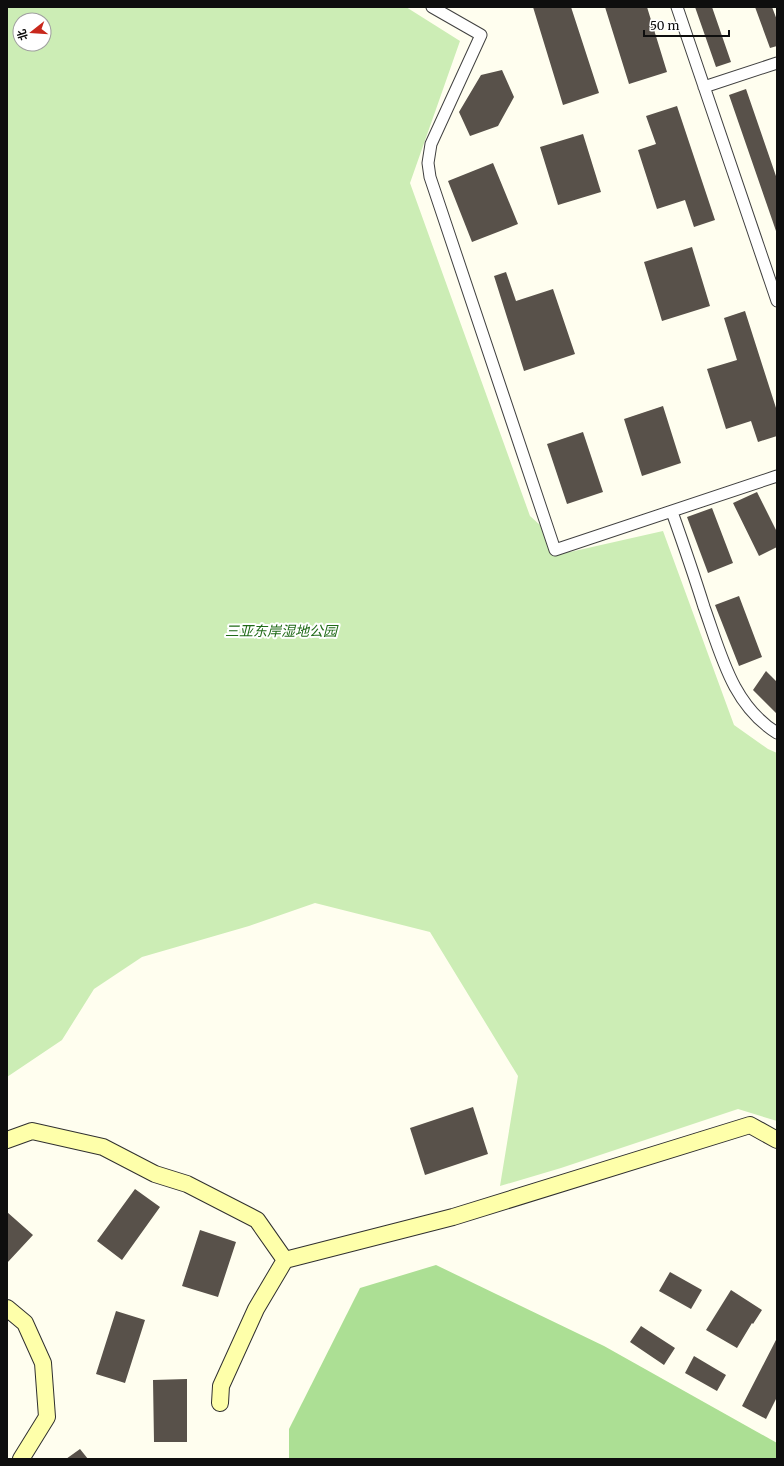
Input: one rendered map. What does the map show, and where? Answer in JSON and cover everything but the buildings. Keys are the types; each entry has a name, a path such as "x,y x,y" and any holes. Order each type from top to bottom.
{"street":[{"path":"432,7 481,35 431,144 428,159 430,177 555,550 777,476"},
{"path":"677,7 776,298"},
{"path":"704,87 777,63"},
{"path":"672,512 729,677 744,703 762,724 777,733"},
{"path":"220,1403 221,1386 256,1309 285,1260 453,1217 750,1125 777,1140"},
{"path":"7,1140 32,1131 103,1147 155,1174 187,1184 257,1220 285,1260"},
{"path":"7,1308 25,1322 43,1363 47,1417 20,1459"}],"green space":[{"name":"三亚东岸湿地公园","path":"7,7 406,7 460,41 410,183 530,516 570,552 663,531 734,725 768,749 777,753 777,1121 738,1109 561,1168 500,1186 518,1076 430,932 315,903 249,926 142,957 94,989 62,1040 7,1077"},
{"path":"436,1265 604,1346 777,1443 777,1459 289,1459 289,1429 360,1288"}]}
